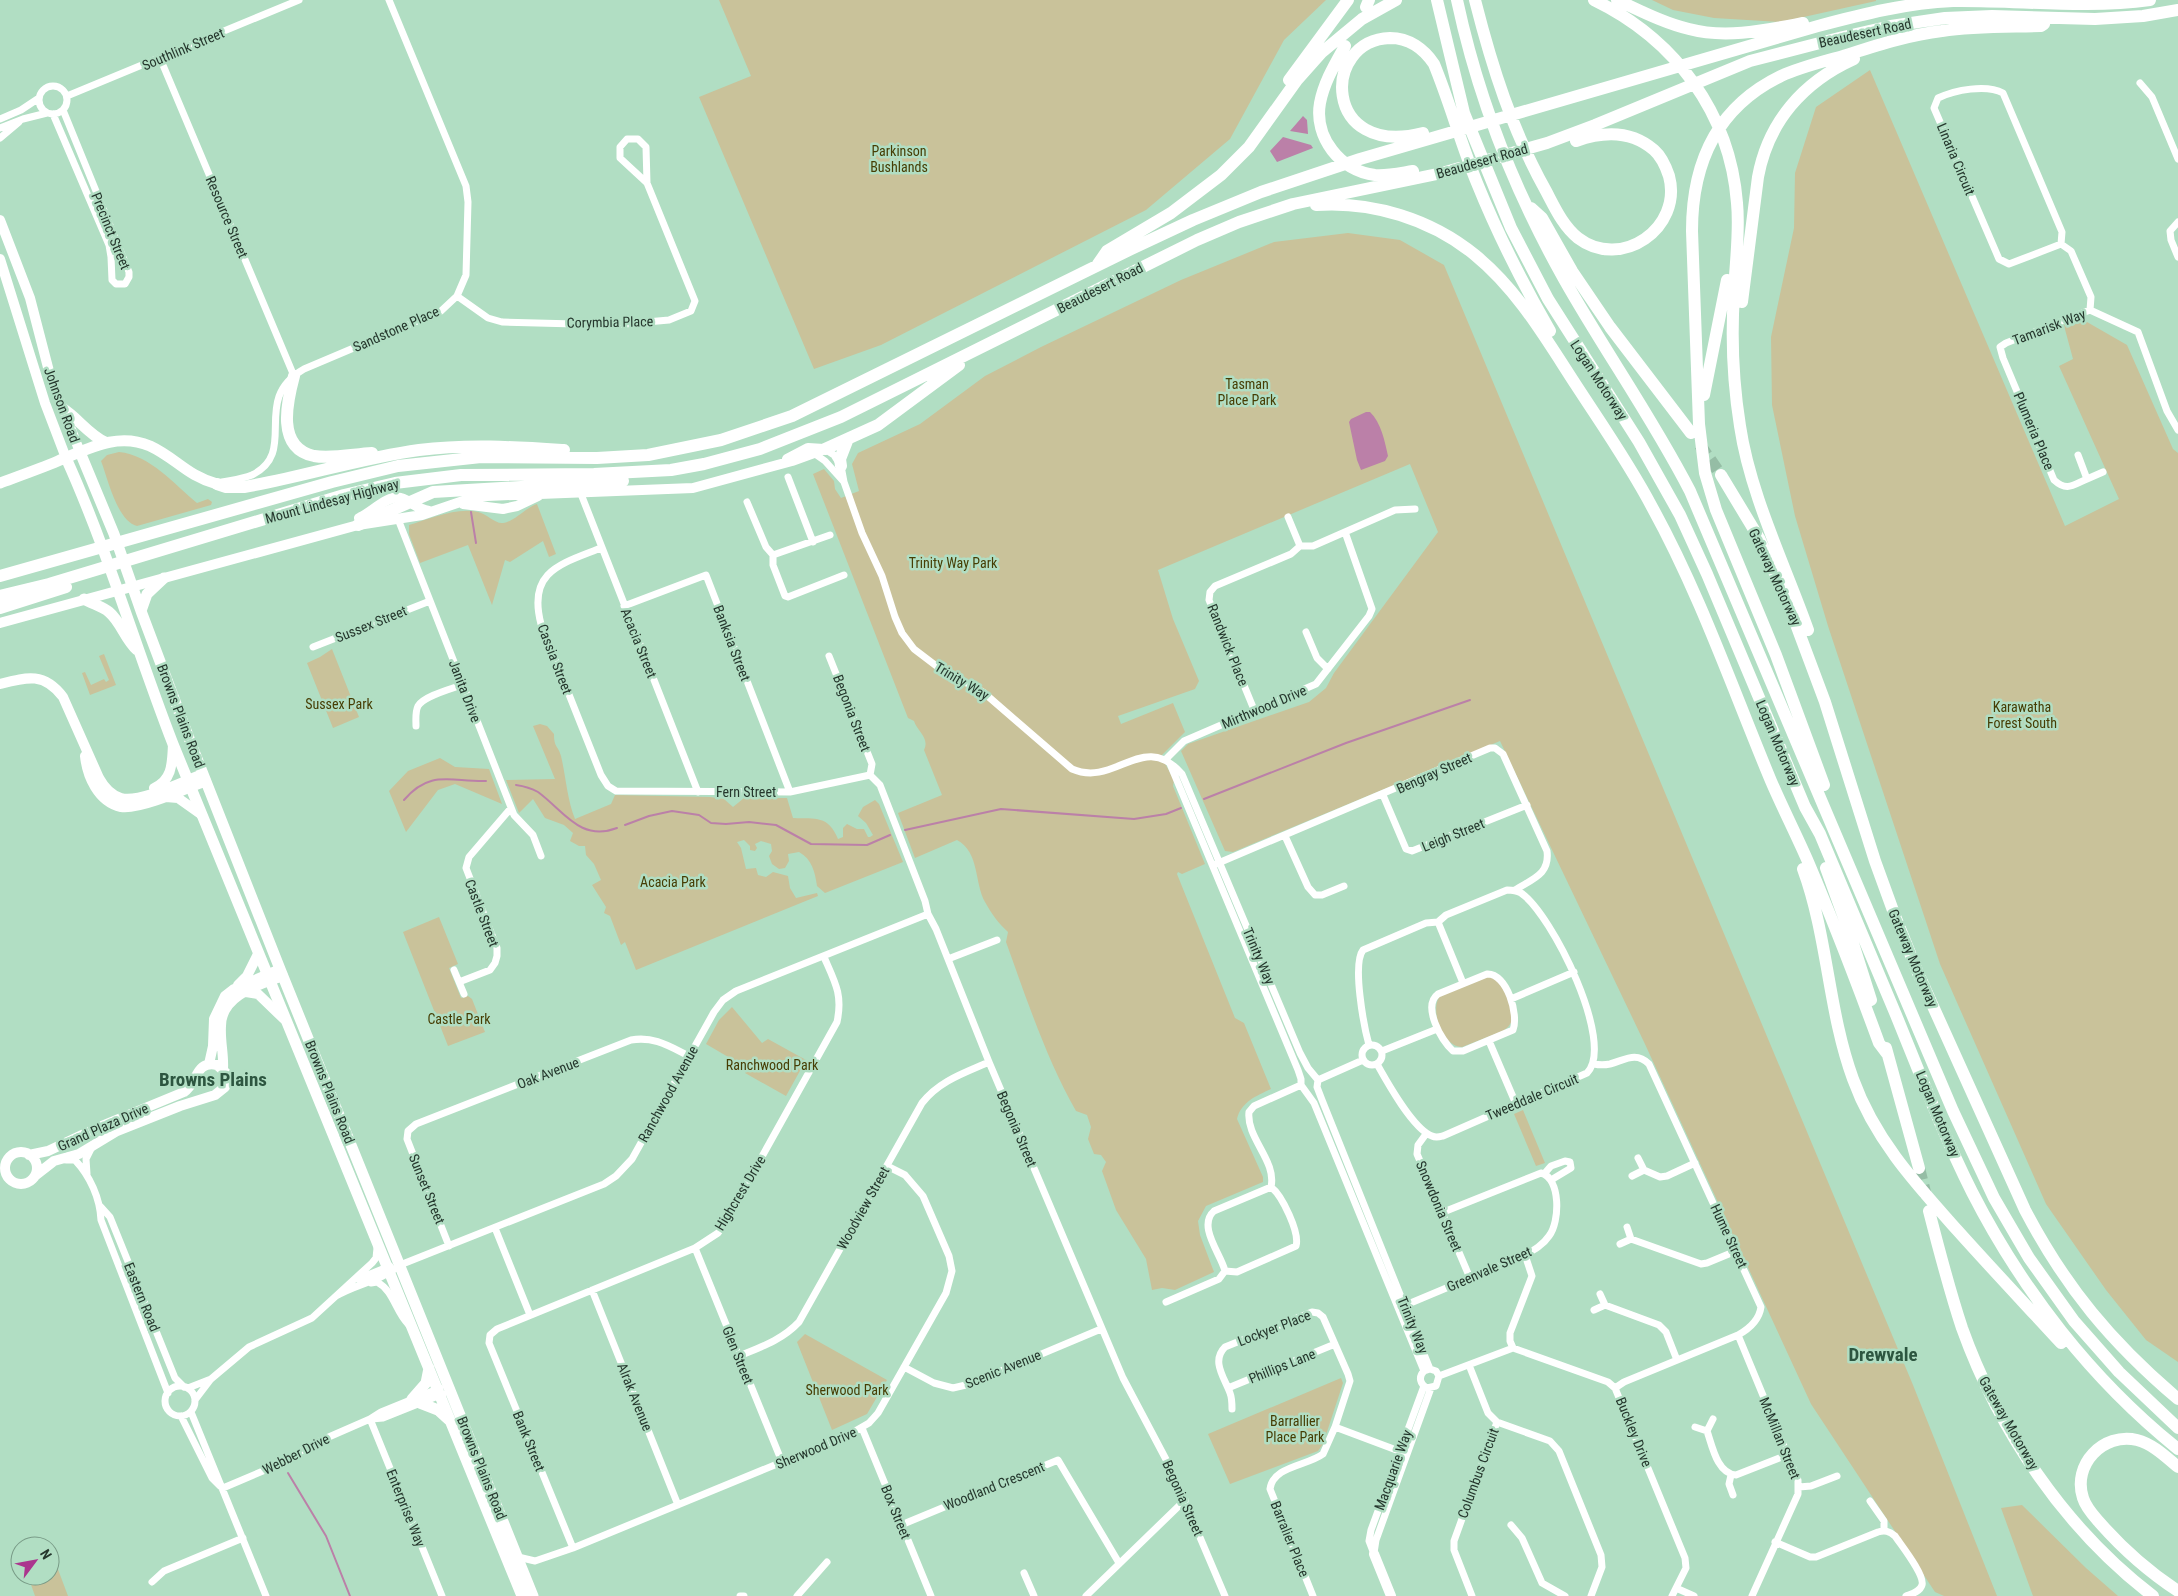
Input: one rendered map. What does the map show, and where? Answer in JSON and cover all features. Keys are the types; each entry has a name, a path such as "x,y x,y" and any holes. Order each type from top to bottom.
{"highway":[{"path":"1274,114 1280,94 1292,74 1348,0"},
{"path":"1096,266 1107,251 1171,213 1221,175 1249,147 1297,80 1330,44 1362,19 1396,0"},
{"name":"Logan Motorway","path":"1437,0 1464,113 1511,228 1548,299 1639,442 1680,515 1805,807 1820,834 1938,1118 1972,1191 2019,1272 2054,1322 2126,1402 2178,1450"},
{"name":"Logan Motorway","path":"1457,0 1480,88 1524,202 1564,279 1650,417 1690,491 1968,1143 1994,1198 2016,1237 2058,1299 2094,1345 2137,1390 2178,1428"},
{"path":"1345,46 1324,88 1319,109 1322,130 1327,143 1335,154 1355,169 1368,174 1381,175 1450,171 1548,147 1592,136 1613,133 1625,134 1642,141 1657,152 1663,161 1670,180 1670,202 1664,220 1647,239 1631,247 1621,249 1598,248 1588,244 1571,232 1564,223 1534,169 1512,122 1490,61 1474,0"},
{"path":"1594,0 1638,25 1674,57 1703,96 1722,135 1733,171 1738,205 1733,325 1734,385 1746,459 1814,649 1826,686 1825,702"},
{"path":"1618,0 1673,25 1701,32 1736,33 1806,22 1818,26"},
{"name":"Beaudesert Road","path":"809,408 1096,266 1229,205 1290,181 1439,132 1491,121 1818,26 1869,13 1926,3 1980,1 2085,4 2150,0"},
{"name":"Beaudesert Road","path":"818,427 1197,240 1238,222 1306,201 1450,171 1548,147 1702,79 1772,54 1891,26 1969,17 2124,18 2178,10"},
{"path":"1857,884 1854,859 1769,637 1716,510 1695,429 1692,207 1698,173 1711,141 1726,120 1750,96 1783,76 1882,44 1943,30 2041,26 2053,19"},
{"path":"1439,132 1390,138 1375,135 1359,126 1346,108 1342,88 1344,73 1354,55 1370,43 1389,38 1412,43 1429,58 1438,74 1466,154 1490,213 1522,281 1563,354 1564,366"},
{"path":"1734,385 1739,372 1741,308 1750,236 1758,177 1765,149 1784,114 1807,88 1828,72 1873,51 1882,44"},
{"path":"1524,202 1542,218 1596,307 1695,429"},
{"path":"1277,209 1323,204 1361,206 1410,218 1450,238 1474,254 1512,292 1530,314 1620,452 1669,540 1773,786 1810,866 1879,1043 1888,1054"},
{"path":"1695,429 1703,418 1707,374 1722,312 1730,259 1737,248"},
{"path":"820,451 847,441 885,420 957,368 969,354"},
{"path":"294,376 286,404 287,420 290,434 300,449 311,455 322,456 403,450 417,451"},
{"name":"Mount Lindesay Highway","path":"0,576 341,479 398,466 481,457 597,458 648,454 697,446 765,427 809,408"},
{"name":"Mount Lindesay Highway","path":"0,596 93,571 344,495 416,479 486,474 594,474 671,470 760,450 818,427"},
{"path":"840,466 840,459 847,441"},
{"path":"217,484 226,487 244,487 417,451 452,447 502,446 581,450 597,458"},
{"path":"358,525 421,495 440,490 607,483 659,475 671,470"},
{"name":"Gateway Motorway","path":"1721,475 1759,538 1775,572 1803,640 1825,702 1878,869 1904,939 2025,1210 2047,1250 2083,1303 2126,1352 2178,1399"},
{"path":"0,608 41,596 88,578 93,571"},
{"path":"1773,786 1813,901 1843,1048 1854,1081 1870,1116 1888,1148 1911,1178 2068,1351 2080,1353"},
{"path":"1805,807 1810,828 1851,937 1888,1054 1918,1168"},
{"name":"Gateway Motorway","path":"1930,1211 1946,1277 1963,1330 1988,1390 2010,1429 2042,1479 2073,1520 2115,1565 2153,1596"},
{"path":"2178,1467 2147,1443 2137,1440 2117,1440 2099,1448 2091,1455 2080,1479 2083,1499 2093,1515 2130,1554 2178,1592"}],"main road":[{"path":"62,408 75,416 95,437 105,442"},
{"path":"0,483 105,442 122,440 147,445 160,451 191,474 217,484"},
{"name":"Johnson Road","path":"80,452 114,534 131,584"},
{"name":"Johnson Road","path":"66,458 119,590"},
{"path":"141,611 147,594 164,578"},
{"name":"Browns Plains Road","path":"131,584 204,777 400,1266 444,1390 518,1557 533,1596"},
{"name":"Browns Plains Road","path":"119,590 138,652 173,744 411,1328 429,1368 444,1390 452,1423 522,1596"},
{"path":"84,599 109,612 127,640 138,652"},
{"path":"429,1368 426,1383 416,1401 438,1410 452,1423"}],"street":[{"name":"Southlink Street","path":"66,96 299,0"},
{"name":"Sandstone Place","path":"217,484 251,475 269,461 276,442 277,398 284,384 304,369 441,311 457,296 466,276 468,202 466,186 388,0"},
{"name":"Resource Street","path":"160,58 294,376"},
{"path":"2140,82 2152,97 2178,159"},
{"path":"0,119 21,110 39,98 45,88 53,86 61,89 66,96 67,104 62,110 50,114 23,118 0,128"},
{"name":"Linaria Circuit","path":"1994,88 2003,93 2062,232 2061,244 2008,264 1998,260 1934,108 1938,98 1950,92 1994,88"},
{"path":"39,98 40,107 50,114"},
{"name":"Precinct Street","path":"50,114 66,144 109,245 112,280 116,284 125,284 129,278 129,272 62,110"},
{"path":"0,138 23,118"},
{"name":"Corymbia Place","path":"457,296 488,318 502,322 614,325 668,320 691,311 695,301 647,183 646,146 638,139 627,139 620,147 620,158 647,183"},
{"path":"66,144 74,142"},
{"name":"Johnson Road","path":"0,220 30,298 51,379 80,452"},
{"path":"2178,222 2170,231 2171,240 2178,257"},
{"name":"Linaria Circuit","path":"2061,244 2070,251 2091,296 2090,310"},
{"name":"Johnson Road","path":"0,259 45,403 66,458"},
{"name":"Tamarisk Way","path":"2000,347 2090,310 2138,332 2167,410 2178,430"},
{"name":"Plumeria Place","path":"2000,347 2054,480 2061,486 2068,488 2104,472"},
{"name":"Mount Lindesay Highway","path":"131,584 164,578 358,525 422,515 429,511 487,496 582,494 694,488 783,462 804,449 813,447 820,451"},
{"name":"Trinity Way","path":"820,451 834,456 840,466 862,533 882,576 894,617 902,634 914,649 939,668 983,692 1072,770 1082,773 1102,773 1143,757 1156,756 1166,758 1173,768 1300,1053 1317,1083 1427,1370"},
{"name":"Trinity Way","path":"820,451 825,461 844,482"},
{"path":"2078,455 2088,479"},
{"path":"788,477 813,542"},
{"name":"Acacia Street","path":"582,494 601,548 698,792"},
{"path":"502,495 509,502 510,508"},
{"name":"Mount Lindesay Highway","path":"460,503 498,510 510,508 542,495"},
{"name":"Mount Lindesay Highway","path":"0,623 119,590 131,584 353,520 370,513 395,498 402,498 416,508 429,511"},
{"path":"747,502 766,547 773,556 773,565 785,596 788,597 844,575"},
{"name":"Randwick Place","path":"1255,712 1210,600 1210,592 1215,586 1291,554 1300,546 1313,546 1395,510 1415,509"},
{"path":"1288,517 1300,546"},
{"name":"Janita Drive","path":"398,519 511,808 516,819 533,835 541,856"},
{"name":"Mirthwood Drive","path":"1166,758 1184,741 1255,712 1316,684 1370,616 1372,609 1345,532"},
{"path":"773,556 830,535"},
{"name":"Cassia Street","path":"601,548 563,564 550,572 542,583 537,598 537,610 601,775 608,786 616,791 620,791"},
{"name":"Banksia Street","path":"624,606 706,575 790,792"},
{"name":"Sussex Street","path":"313,647 430,600"},
{"path":"1306,632 1317,658 1328,669"},
{"name":"Begonia Street","path":"829,656 872,764 870,775 880,785 925,901 928,914 1101,1329 1123,1378 1170,1467 1224,1596"},
{"path":"0,684 23,678 38,678 49,683 63,698 84,748 104,788 122,798 133,799 204,777"},
{"path":"416,726 416,712 424,700 462,685"},
{"path":"144,796 147,791 162,784 169,776 173,744"},
{"path":"84,748 87,770 96,789 106,800 120,807 135,806 166,797 189,783"},
{"name":"Bengray Street","path":"1216,864 1383,795 1490,748 1495,748 1503,754 1547,851 1548,861 1541,874 1515,890"},
{"name":"Fern Street","path":"620,791 790,792 870,775"},
{"name":"Leigh Street","path":"1383,795 1406,849 1412,851 1527,805"},
{"path":"166,797 178,798 202,815"},
{"name":"Castle Street","path":"459,982 485,972 495,963 496,948 466,868 469,857 511,808"},
{"path":"1285,836 1308,887 1315,895 1322,895 1344,886"},
{"name":"Trinity Way","path":"1216,864 1302,1085 1314,1103 1402,1307"},
{"path":"1369,1045 1360,992 1360,954 1369,947 1426,923 1438,922 1446,915 1506,890 1515,890"},
{"name":"Tweeddale Circuit","path":"1426,1134 1434,1138 1443,1136 1587,1074 1594,1064 1590,1021 1574,972 1552,930 1522,893 1515,890"},
{"name":"Ranchwood Avenue","path":"388,1270 604,1184 616,1176 632,1159 714,1012 723,1000 736,991 928,914"},
{"path":"1438,922 1463,983"},
{"path":"948,959 997,940"},
{"path":"209,1064 214,1046 215,1014 225,996 247,976 258,954"},
{"name":"Highcrest Drive","path":"490,1335 498,1329 695,1248 718,1233 837,1022 840,1007 838,990 824,957"},
{"path":"454,970 464,994"},
{"path":"234,989 282,972"},
{"path":"1511,998 1574,972"},
{"path":"1492,974 1503,983 1511,998 1516,1023 1513,1030 1458,1052 1447,1046 1437,1029 1431,1004 1432,998 1463,983 1492,974"},
{"path":"223,1069 217,1065 209,1064 199,1069 196,1076 198,1089 211,1096 219,1093 225,1087 227,1078 223,1069 222,1018 228,1005 268,978"},
{"path":"245,992 258,994 284,1019"},
{"path":"1382,1051 1437,1029"},
{"name":"Oak Avenue","path":"408,1131 416,1124 631,1040 645,1038 658,1040 689,1056"},
{"path":"1489,1041 1516,1104"},
{"path":"1369,1045 1378,1046 1382,1051 1382,1057 1377,1064 1371,1066 1363,1060 1362,1051 1369,1045"},
{"name":"Hume Street","path":"1594,1064 1610,1064 1631,1056 1644,1059 1649,1064 1696,1163 1760,1307 1758,1317 1752,1326 1738,1335 1624,1382 1615,1388"},
{"path":"1302,1085 1313,1091 1317,1083 1363,1060"},
{"name":"Woodview Street","path":"739,1356 779,1339 790,1332 799,1322 922,1103 931,1092 942,1083 989,1062"},
{"path":"1377,1064 1398,1100 1426,1134"},
{"path":"1271,1187 1271,1173 1250,1125 1249,1112 1254,1106 1302,1085 1307,1074 1312,1074"},
{"name":"Grand Plaza Drive","path":"29,1154 48,1152 99,1126 184,1092 192,1086 196,1076"},
{"name":"Grand Plaza Drive","path":"36,1175 49,1164 79,1154 117,1132 211,1096"},
{"name":"Sunset Street","path":"408,1131 407,1139 449,1246"},
{"name":"Snowdonia Street","path":"1426,1134 1418,1145 1417,1154 1470,1278"},
{"name":"Eastern Road","path":"88,1177 86,1159 92,1146"},
{"path":"16,1153 29,1154 35,1161 36,1175 26,1184 5,1180 6,1172 3,1164 16,1153"},
{"path":"1638,1158 1644,1170 1660,1177 1696,1163"},
{"name":"Eastern Road","path":"61,1159 75,1160 88,1177 101,1206 110,1216 175,1378 186,1388"},
{"path":"1441,1213 1535,1174 1544,1174 1551,1180 1568,1171 1571,1168 1570,1162 1565,1161 1552,1166 1544,1174"},
{"name":"Sherwood Drive","path":"535,1561 573,1548 862,1428 878,1414 946,1293 952,1271 949,1256 923,1196 915,1184 905,1175 887,1166"},
{"path":"1632,1176 1644,1170"},
{"name":"Greenvale Street","path":"1402,1307 1525,1255 1541,1246 1551,1234 1557,1211 1556,1196 1551,1180"},
{"path":"1225,1271 1237,1272 1296,1246 1298,1239 1283,1201 1277,1191 1271,1187"},
{"path":"1225,1271 1208,1227 1210,1215 1271,1187"},
{"name":"Eastern Road","path":"101,1206 101,1220 168,1393"},
{"path":"1627,1227 1631,1239"},
{"path":"495,1228 530,1316"},
{"path":"1620,1244 1631,1239 1701,1264 1736,1251"},
{"path":"266,1596 191,1412 195,1400 211,1379 249,1346 312,1318 376,1258 378,1246"},
{"name":"Glen Street","path":"695,1248 782,1462"},
{"path":"1428,1387 1438,1384 1439,1376 1513,1348 1510,1341 1510,1332 1532,1276 1525,1255"},
{"path":"348,1284 388,1270"},
{"path":"336,1296 388,1270"},
{"path":"1166,1302 1219,1279 1225,1271"},
{"path":"359,1285 377,1282 381,1285 392,1296 400,1315 411,1328"},
{"name":"Alrak Avenue","path":"592,1290 678,1505"},
{"path":"1600,1294 1605,1305"},
{"path":"1594,1310 1605,1305 1659,1324 1666,1332 1677,1360"},
{"name":"Lockyer Place","path":"1232,1409 1231,1396 1218,1363 1220,1352 1225,1347 1312,1312 1318,1312 1323,1317 1350,1381 1335,1427"},
{"name":"Scenic Avenue","path":"904,1367 934,1383 953,1388 970,1384 1101,1329"},
{"name":"Bank Street","path":"490,1335 489,1343 573,1548"},
{"name":"McMillan Street","path":"1738,1335 1799,1487 1798,1494 1752,1596"},
{"name":"Phillips Lane","path":"1228,1388 1335,1344"},
{"name":"Buckley Drive","path":"1513,1348 1608,1382 1615,1388 1685,1558 1686,1568 1672,1596"},
{"path":"1469,1365 1488,1413 1497,1422"},
{"name":"Trinity Way","path":"1427,1370 1436,1371 1439,1376"},
{"name":"Trinity Way","path":"1427,1370 1420,1378 1428,1387"},
{"path":"191,1412 181,1416 173,1414 167,1409 165,1401 168,1393 175,1387 186,1388 211,1379"},
{"name":"Macquarie Way","path":"1391,1596 1374,1554 1376,1540 1404,1452 1428,1387"},
{"path":"186,1388 195,1400"},
{"name":"Webber Drive","path":"222,1488 277,1466 315,1443 370,1420 383,1418 416,1401 444,1390"},
{"path":"181,1416 212,1478 222,1488"},
{"path":"1712,1419 1707,1431 1721,1466 1726,1473 1736,1475 1787,1455"},
{"name":"Enterprise Way","path":"370,1420 442,1596"},
{"name":"Columbus Circuit","path":"1472,1596 1453,1545 1497,1422 1550,1441 1559,1451 1601,1555 1602,1567 1590,1596"},
{"path":"1335,1427 1404,1452"},
{"name":"Barralier Place","path":"1313,1596 1270,1489 1271,1480 1277,1474 1323,1454 1335,1427"},
{"path":"1695,1427 1707,1431"},
{"name":"Box Street","path":"862,1428 931,1596"},
{"name":"Woodland Crescent","path":"901,1524 1058,1460 1119,1563"},
{"path":"1731,1475 1729,1484 1733,1495"},
{"path":"1799,1487 1811,1486 1837,1476"},
{"path":"1086,1596 1184,1500"},
{"path":"1870,1501 1884,1521 1884,1530"},
{"path":"1511,1525 1522,1538 1542,1584 1565,1596"},
{"path":"1775,1542 1810,1558 1884,1530 1896,1536 1922,1577 1922,1585 1918,1591 1906,1596"},
{"path":"152,1582 164,1571 243,1538"},
{"path":"518,1557 535,1561 526,1578"},
{"path":"797,1596 827,1562"},
{"path":"1024,1573 1034,1596"},
{"path":"1676,1588 1694,1596"}],"green space":[{"name":"Parkinson Bushlands","path":"719,0 1326,0 1284,40 1230,139 1146,210 881,345 814,369 699,97 751,76"},
{"path":"1652,0 1876,1 1781,22 1714,18 1673,10"},
{"name":"Karawatha Forest South","path":"1870,70 2065,526 2119,499 2059,366 2073,359 2063,322 2087,322 2127,345 2173,449 2178,453 2178,1362 2146,1340 2106,1290 2046,1204 1940,964 1828,626 1795,516 1772,405 1771,337 1794,228 1795,173 1816,107"},
{"name":"Tasman Place Park","path":"1348,233 1400,240 1444,265 1913,1385 1997,1596 1944,1596 1935,1592 1811,1404 1644,1042 1500,741 1233,852 1225,851 1181,751 1188,744 1309,702 1326,688 1334,673 1438,532 1410,464 1158,570 1173,619 1199,681 1195,689 1118,716 1121,724 1173,703 1185,732 1161,756 1174,780 1173,786 1205,864 1182,874 1178,872 1177,874 1235,1018 1244,1023 1271,1089 1246,1104 1237,1119 1263,1177 1263,1182 1206,1206 1198,1221 1200,1235 1214,1272 1175,1290 1162,1288 1152,1290 1146,1259 1116,1210 1102,1171 1106,1162 1101,1155 1094,1154 1088,1139 1091,1127 1087,1115 1076,1111 1055,1070 1006,942 1008,932 995,918 985,902 970,852 957,840 915,858 898,813 942,795 924,750 924,738 914,721 908,718 813,474 824,469 834,481 835,489 841,498 859,491 852,464 858,453 920,424 985,376 1181,280 1274,242"},
{"path":"119,452 130,454 151,464 197,503 208,499 212,502 211,505 137,526 130,523 114,498 101,461 107,455"},
{"path":"537,504 556,554 549,557 543,541 510,562 505,560 492,605 468,545 420,563 409,534 409,525 443,514 461,511 478,512 497,522 503,523"},
{"name":"Sussex Park","path":"332,649 359,717 333,728 307,663"},
{"path":"104,654 116,685 90,695 82,673 85,672 91,685 104,679 106,682 109,680 99,656"},
{"name":"Acacia Park","path":"540,724 547,726 554,734 555,744 561,756 568,796 575,819 611,804 615,795 710,797 724,799 733,807 744,798 787,798 793,818 815,819 825,822 834,831 838,839 843,837 843,828 847,824 857,829 864,829 868,837 870,837 873,835 866,823 858,816 863,807 875,800 879,804 903,862 825,893 817,886 810,862 799,852 788,854 789,861 785,868 779,869 772,864 769,856 772,851 771,844 761,841 755,844 757,848 755,851 750,850 750,846 744,840 737,842 741,848 746,869 756,868 758,875 766,877 773,872 788,876 790,888 796,898 817,893 818,896 636,970 625,942 621,945 610,916 604,913 606,907 592,885 601,880 594,864 586,855 585,846 579,846 570,841 573,833 564,825 545,818 533,799 519,813 506,780 555,779 533,726"},
{"path":"440,758 455,767 489,769 502,804 455,784 438,790 406,832 389,791 408,771"},
{"name":"Castle Park","path":"439,917 458,964 449,968 461,998 468,996 472,999 485,1032 448,1046 403,932"},
{"path":"1488,977 1496,979 1505,992 1513,1020 1503,1031 1462,1047 1455,1045 1444,1035 1440,1027 1436,1010 1437,1002 1440,996"},
{"name":"Ranchwood Park","path":"732,1007 762,1043 768,1039 806,1060 786,1096 745,1073 747,1068 706,1044 719,1020"},
{"path":"1523,1110 1545,1163 1536,1166 1514,1114"},
{"name":"Sherwood Park","path":"805,1334 887,1380 867,1414 832,1430 797,1342"},
{"name":"Barrallier Place Park","path":"1341,1378 1343,1383 1323,1444 1318,1451 1230,1484 1208,1434"},
{"path":"2022,1505 2086,1568 2118,1596 2033,1596 2001,1508"},
{"path":"60,1575 68,1596 35,1596 32,1586 60,1586"}],"shaded area":[{"path":"1303,116 1307,120 1308,134 1290,131"},
{"path":"1283,137 1311,145 1313,148 1277,162 1270,151"},
{"path":"1370,412 1377,421 1388,456 1385,461 1361,470 1349,422 1351,419"}],"waterway":[{"path":"471,512 476,543"},
{"path":"1204,799 1346,743 1470,700"},
{"path":"404,800 414,790 432,781 442,779 486,781"},
{"path":"516,785 538,792 573,822 583,828 593,831 617,828"},
{"path":"905,830 1001,809 1134,819 1166,814 1181,808"},
{"path":"625,825 649,816 672,811 699,815 711,823 749,822 776,825 811,844 867,845 890,835"},
{"path":"288,1473 326,1536 350,1596"}],"tunnel":[{"path":"1700,445 1721,475"},
{"path":"1919,1168 1926,1196"}],"district":[{"name":"Browns Plains","path":"213,1079"},
{"name":"Drewvale","path":"1883,1354"}],"park label":[{"name":"Trinity Way Park","path":"953,563"}]}
